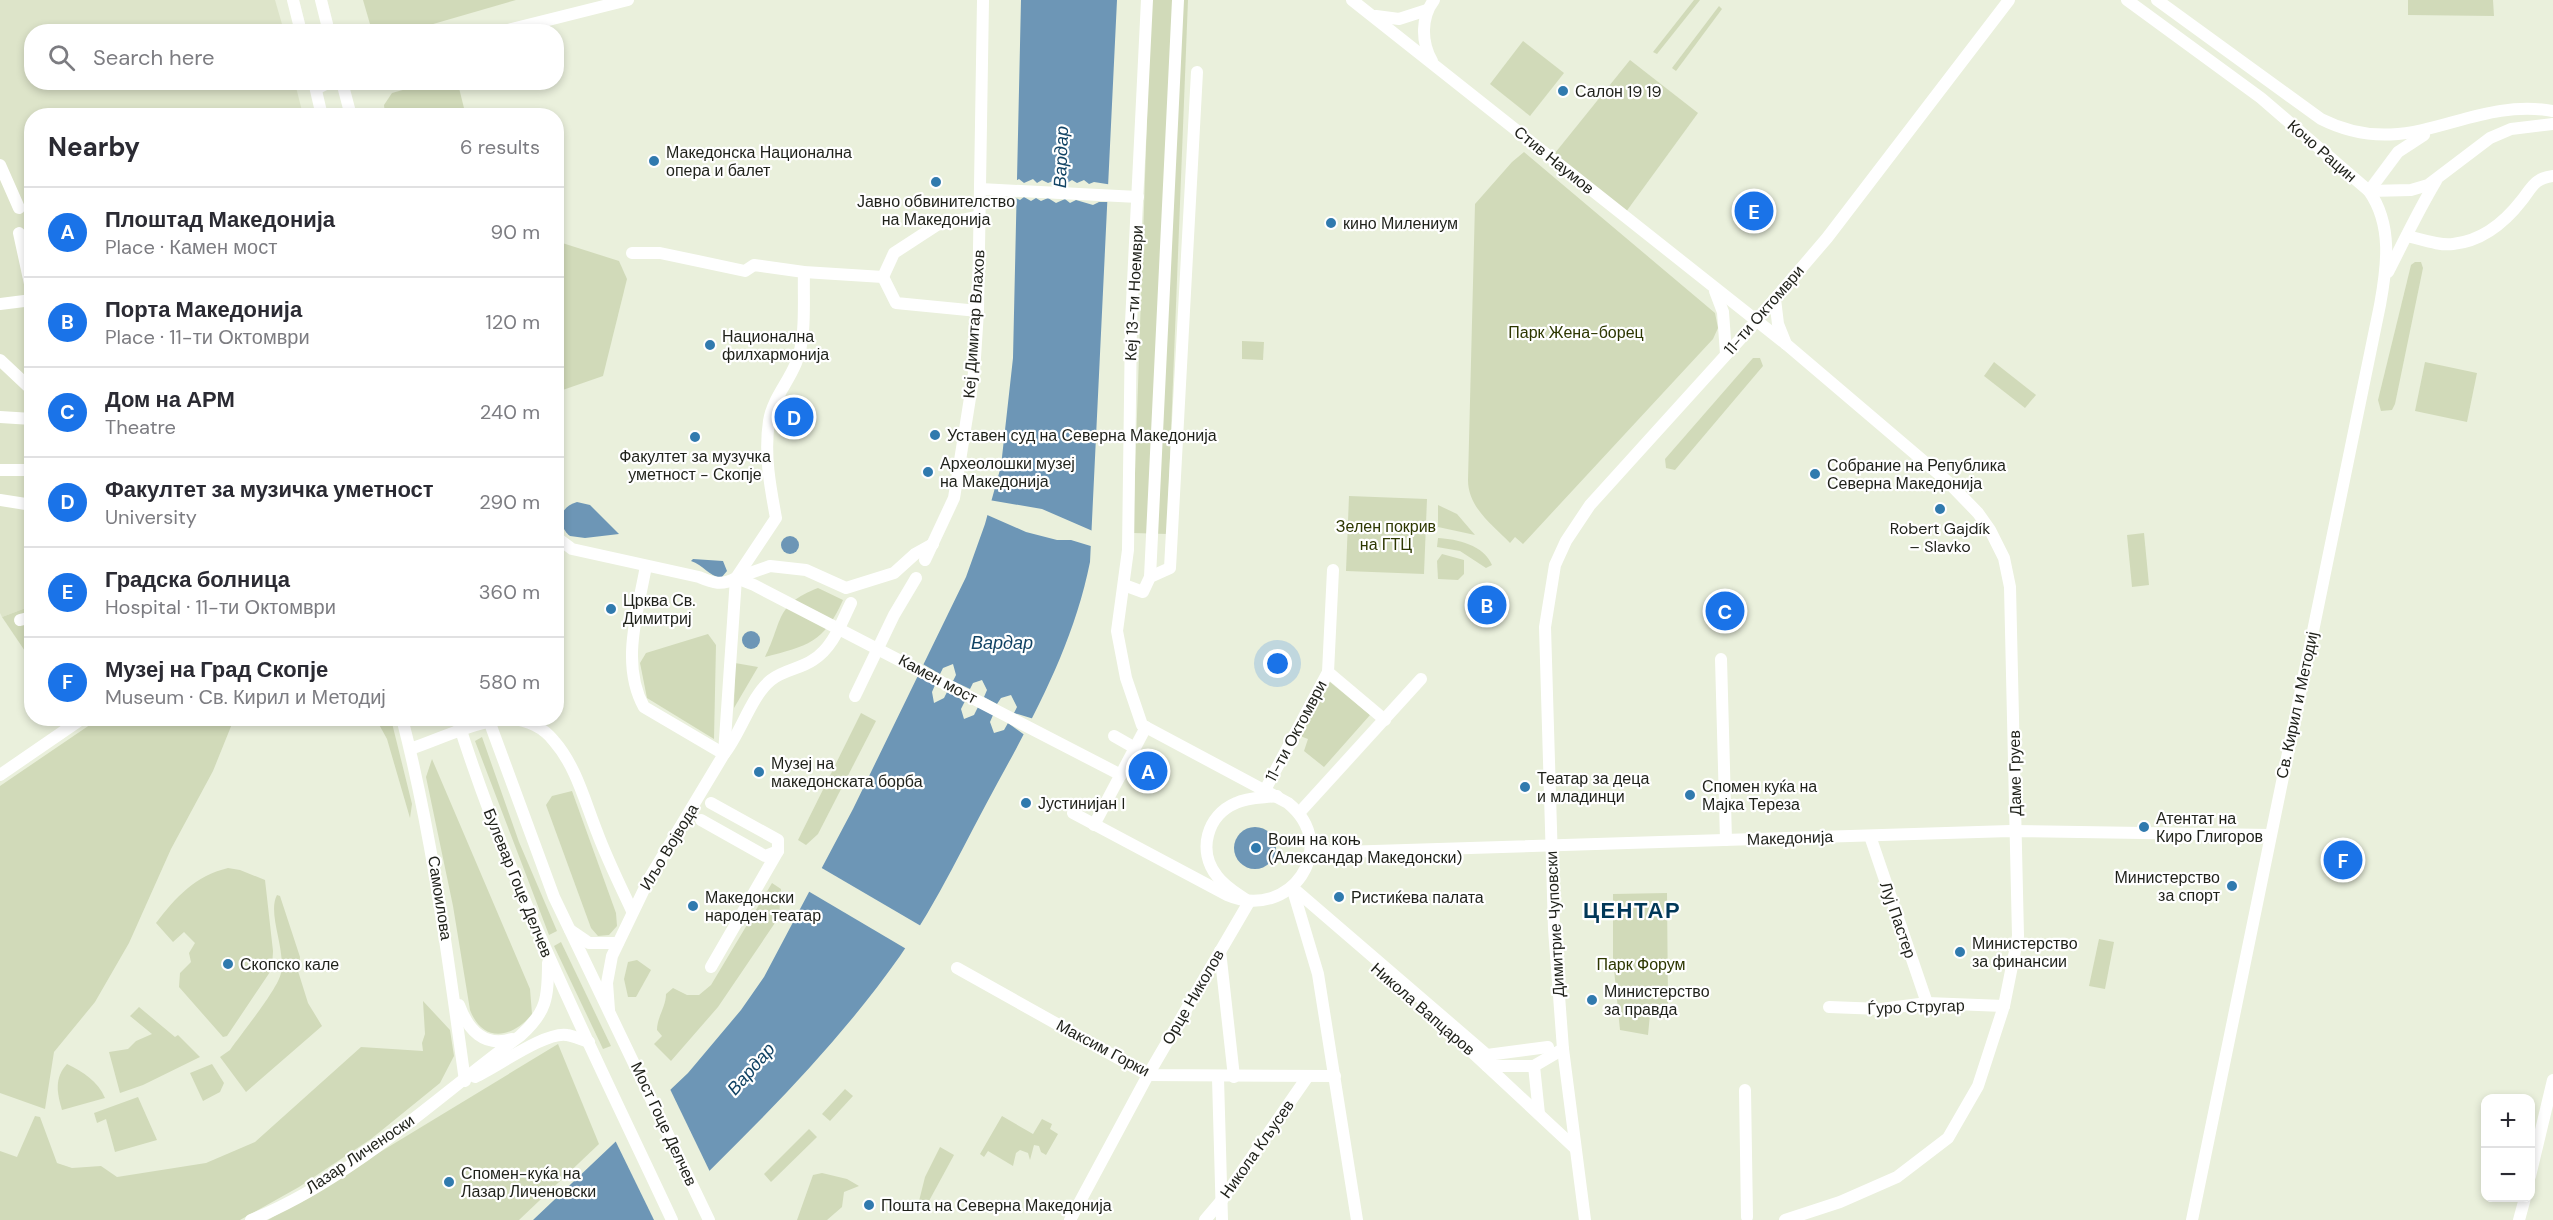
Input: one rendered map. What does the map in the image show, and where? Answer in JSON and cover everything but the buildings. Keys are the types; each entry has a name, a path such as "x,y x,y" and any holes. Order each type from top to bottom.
{"street":[{"path":"293,0 299,24"},
{"path":"321,0 327,24"},
{"path":"532,24 628,0"},
{"name":"Кеј Димитар Влахов","path":"926,560 954,498 974,373 980,216 986,189 983,0"},
{"name":"Кеј 13-ти Ноември","path":"1146,727 1142,725 1126,678 1117,631 1128,550 1131,323 1147,0"},
{"name":"Кеј 13-ти Ноември","path":"1150,577 1178,0"},
{"name":"Стив Наумов","path":"1352,0 1756,321"},
{"path":"1998,14 2004,0"},
{"name":"11-ти Октомври","path":"1545,627 1556,565 1580,519 1605,487 1756,321 1838,223 2009,0"},
{"name":"Кочо Рацин","path":"2127,0 2261,98 2369,191 2411,190 2436,181 2490,138 2511,129 2553,124"},
{"name":"Кочо Рацин","path":"2157,0 2330,123 2379,136 2433,130 2500,110 2536,108 2553,111"},
{"path":"1370,14 1391,20 1431,5"},
{"path":"1431,5 1424,41 1434,65"},
{"path":"1124,585 1143,591 1150,577 1170,568 1197,72"},
{"path":"316,90 320,108"},
{"path":"344,90 349,108"},
{"path":"2369,191 2398,152 2433,130"},
{"path":"0,165 19,208"},
{"path":"2407,236 2451,245 2483,234 2494,229 2512,213 2534,182 2553,176"},
{"path":"2385,277 2407,236 2413,219 2436,181"},
{"path":"986,189 1138,197"},
{"name":"Св. Кирил и Методиј","path":"2192,1220 2385,277 2387,249 2380,212 2369,191"},
{"path":"883,277 894,253 937,225 980,216"},
{"path":"19,233 24,256"},
{"path":"633,253 660,253 745,271 754,264 804,272 883,277"},
{"path":"736,578 776,518 767,465 769,420 775,401 797,362 801,345 804,272"},
{"path":"883,277 896,303 978,310"},
{"path":"1712,286 1721,302 1726,354"},
{"path":"1775,298 1778,324 1785,344"},
{"path":"0,304 24,301"},
{"name":"Даме Груев","path":"1756,321 1954,488 1978,513 1998,545 2010,587 2018,936 2004,1006 1978,1086 1948,1138 1897,1177 1840,1202 1785,1220"},
{"path":"0,360 24,382"},
{"path":"0,417 24,418"},
{"path":"0,470 24,470"},
{"path":"0,500 24,504"},
{"path":"564,543 572,549 699,577 714,583 726,584 770,566 806,570 846,588 894,573 915,554 933,543"},
{"path":"646,566 630,658 639,698 644,707 724,754"},
{"name":"11-ти Октомври","path":"1265,790 1328,672 1333,570"},
{"name":"Камен мост","path":"736,578 754,585 1121,775"},
{"name":"Иљо Војвода","path":"724,754 736,578"},
{"path":"855,696 894,615 916,578"},
{"name":"Иљо Војвода","path":"609,1010 607,983 612,956 650,877 724,754 737,739 765,687 772,679 813,661 822,653 831,644 851,603"},
{"name":"Димитрие Чуповски","path":"1545,627 1551,846 1563,1049 1575,1148 1587,1217"},
{"path":"1721,659 1726,840"},
{"name":"11-ти Октомври","path":"1328,672 1385,720"},
{"path":"1299,813 1421,679"},
{"path":"0,775 71,726"},
{"name":"Самоилова","path":"404,726 430,840 453,984 465,1081"},
{"name":"Булевар Гоце Делчев","path":"460,726 491,819 548,959 589,1042"},
{"path":"410,749 479,726"},
{"name":"Булевар Гоце Делчев","path":"491,726 529,835 568,928 618,1028"},
{"path":"534,726 555,742 580,788 609,862 632,911"},
{"path":"1073,813 1095,825 1227,895 1249,902 1271,899 1292,887 1304,872 1311,853 1309,833 1299,813 1277,796 1146,727 1095,825"},
{"path":"1114,736 1135,748"},
{"path":"1249,902 1215,873 1207,858 1207,839 1214,820 1230,806 1248,799 1277,796"},
{"path":"711,803 778,840 778,851 711,967"},
{"path":"701,819 765,856 778,851"},
{"name":"Македонија","path":"1311,853 2016,832 2269,835"},
{"name":"Луј Пастер","path":"1870,836 1927,1003"},
{"path":"1292,887 1487,1055 1548,1047"},
{"path":"1292,887 1316,963 1357,1220"},
{"name":"Орце Николов","path":"1070,1220 1148,1075 1249,902"},
{"path":"568,928 589,943 618,943"},
{"path":"1220,951 1234,1077"},
{"name":"Никола Вапцаров","path":"1358,953 1487,1066 1575,1148"},
{"path":"465,1081 535,1023 548,995 548,959"},
{"name":"Максим Горки","path":"957,968 1148,1075 1218,1078 1335,1076"},
{"path":"453,984 465,1018 481,1037 498,1042 520,1036"},
{"name":"Ѓуро Стругар","path":"1829,1007 1881,1009 1927,1003 2004,1006"},
{"name":"Мост Гоце Делчев","path":"618,1028 709,1220"},
{"path":"465,1081 494,1069 549,1036 567,1035 589,1042"},
{"name":"Мост Гоце Делчев","path":"589,1042 672,1220"},
{"path":"1539,1114 1534,1066 1563,1049"},
{"name":"Никола Вапцаров","path":"1487,1066 1534,1066"},
{"name":"Никола Кљусев","path":"1205,1220 1222,1200 1308,1076"},
{"path":"1218,1078 1222,1220"},
{"path":"2535,1155 2553,1080"},
{"name":"Лазар Личеноски","path":"251,1220 305,1192 374,1148 465,1081"},
{"path":"1745,1090 1747,1217"},
{"path":"2519,1220 2524,1202"}],"shaded area":[{"path":"0,0 275,0 282,24 24,24 24,90 297,90 301,108 24,108 24,609 2,617 0,613"}],"green space":[{"path":"363,0 516,0 433,24 370,24"},
{"path":"1151,0 1188,0 1167,534 1133,533"},
{"path":"1694,0 1700,0 1657,54 1653,52"},
{"path":"2408,0 2493,0 2494,16 2408,15"},
{"path":"1719,6 1722,9 1676,71 1672,68"},
{"path":"1523,41 1564,73 1530,116 1490,84"},
{"path":"1630,60 1698,113 1623,216 1551,158"},
{"path":"403,90 460,90 464,108 384,108 392,93"},
{"name":"Парк Жена-борец","path":"1524,152 1715,313 1718,328 1713,339 1523,544 1515,537 1510,543 1483,515 1472,499 1468,480 1475,204 1512,162"},
{"path":"564,244 619,261 627,279 603,376 564,390"},
{"path":"2421,262 2423,268 2395,404 2392,410 2381,411 2378,400 2411,265"},
{"path":"1242,341 1264,342 1263,360 1242,359"},
{"path":"1753,358 1760,358 1763,366 1675,470 1666,468 1665,459"},
{"path":"1994,362 2036,395 2025,408 1984,376"},
{"path":"2425,362 2477,373 2467,422 2415,411"},
{"name":"Зелен покрив на ГТЦ","path":"1349,496 1427,499 1424,574 1346,571"},
{"path":"1438,505 1457,514 1475,535 1438,527"},
{"path":"2144,533 2149,585 2132,587 2127,535"},
{"path":"1438,538 1469,544 1483,552 1492,565 1486,568 1460,551 1437,547"},
{"path":"1442,554 1464,560 1464,574 1458,580 1438,579 1437,561"},
{"path":"818,588 843,600 829,626 813,640 803,645 765,657 787,608 804,594"},
{"path":"24,609 24,650 2,617"},
{"path":"708,634 716,645 714,739 647,698 640,663 646,653"},
{"path":"735,663 758,667 734,708"},
{"path":"1330,682 1370,715 1324,767 1304,751 1308,739 1300,736"},
{"path":"861,713 876,721 818,834 806,845 798,840"},
{"path":"88,726 231,726 213,771 171,849 129,943 95,1002 54,1052 45,1109 0,1093 0,786"},
{"path":"380,726 393,726 412,804 410,818 387,739"},
{"path":"482,737 519,842 557,931 549,935 475,741"},
{"path":"432,759 530,989 532,1014 516,1028 507,1032 490,1033 482,1028 470,1010 453,906 426,777"},
{"path":"572,791 616,913 617,926 609,935 598,936 591,928 546,805 552,796"},
{"path":"228,868 265,880 273,951 272,969 227,1036 223,1037 179,987 180,973 191,962 189,953 195,943 184,932 173,942 156,923 171,905 196,882"},
{"path":"772,883 781,889 779,917 718,1007 671,1061 654,1044 662,1036 657,1030 657,1025 666,994 673,988 687,995 699,995 711,985"},
{"name":"Парк Форум","path":"1667,893 1668,1006 1651,1004 1648,1035 1620,1030 1613,959 1613,894"},
{"path":"277,895 280,896 300,957 298,971 308,1003 322,1026 246,1092 220,1057 230,1050 258,1012 281,973 281,954 274,912"},
{"path":"2099,939 2114,942 2105,989 2089,986"},
{"path":"561,942 611,1046 603,1049 554,946"},
{"path":"637,960 651,970 636,997 628,997 624,979 628,962"},
{"path":"423,1001 450,1030 454,1056 440,1083 371,1139 299,1187 240,1220 0,1220 0,1151 17,1157 35,1116 40,1117 57,1163 72,1168 101,1166 117,1177 206,1163 255,1142 361,1047 423,1051 422,1043 425,1034"},
{"path":"139,1007 175,1037 178,1035 200,1057 143,1085 120,1093 109,1052 128,1049 136,1041 152,1034 130,1016"},
{"path":"558,1044 599,1144 519,1220 268,1220"},
{"path":"67,1064 89,1078 105,1098 62,1110 58,1080"},
{"path":"212,1064 224,1083 220,1092 203,1101 190,1073"},
{"path":"845,1089 853,1096 830,1121 822,1114"},
{"path":"138,1097 157,1140 115,1152 106,1119 97,1123 94,1113"},
{"path":"1002,1116 1033,1134 1042,1119 1052,1124 1050,1129 1058,1134 1046,1155 1041,1152 1039,1146 1034,1145 1030,1160 1028,1153 1020,1150 1016,1153 1013,1166 988,1151 984,1157 980,1154"},
{"path":"809,1129 817,1137 771,1182 764,1174"},
{"path":"940,1147 954,1155 923,1212 918,1205 925,1177"},
{"path":"822,1173 847,1179 859,1186 844,1192 842,1207 827,1220 797,1220 813,1175"}],"water":[{"name":"Вардар","path":"1021,0 1117,0 1090,562 1083,592 1064,648 1027,729 914,935 845,1027 786,1094 659,1220 533,1220 688,1073 741,1010 764,977 853,809 966,577 985,524 1001,466 1013,358"},
{"path":"577,502 590,505 619,534 585,538 570,536 564,528 564,511"},
{"path":"786,536 794,536 799,541 797,552 786,554 781,549 781,541"},
{"path":"693,559 723,561 727,571 721,578 717,577 691,561"},
{"path":"747,631 755,631 760,636 758,647 747,649 742,644 742,636"},
{"path":"1255,827 1270,833 1276,848 1270,863 1255,869 1240,863 1234,848 1240,833"}],"pier":[{"path":"1019,179 1024,183 1033,179 1037,183 1042,180 1048,183 1058,179 1067,183 1072,180 1077,183 1084,180 1089,184 1094,182 1113,185 1112,202 1099,202 1093,205 1076,200 1070,203 1065,199 1056,203 1048,198 1041,201 1036,198 1031,201 1024,197 1020,200 1014,197 1014,182"},
{"path":"989,500 1042,509 1095,532 1094,547 1071,540 1057,540 1026,532 985,514"},
{"path":"921,663 940,674 943,668 953,664 956,675 953,681 970,689 973,683 982,680 987,690 984,697 997,704 1001,698 1011,695 1017,707 1014,713 1034,719 1026,736 1008,723 1004,730 994,733 990,722 993,715 978,707 974,715 964,719 961,709 965,701 947,692 944,698 934,703 932,692 935,685 915,675"},
{"path":"820,867 921,926 908,950 808,891"},
{"path":"669,1087 711,1174 663,1220 654,1220 614,1138"}],"place":[{"name":"Салон 19 19","path":"1563,91"},
{"name":"Македонска Национална опера и балет","path":"654,161"},
{"name":"Јавно обвинителство на Македонија","path":"936,182"},
{"name":"Градска болница","path":"1754,211"},
{"name":"кино Милениум","path":"1331,223"},
{"name":"Национална филхармонија","path":"710,345"},
{"name":"Факултет за музичка уметност","path":"794,417"},
{"name":"Уставен суд на Северна Македонија","path":"935,435"},
{"name":"Факултет за музучка уметност - Скопје","path":"695,437"},
{"name":"Археолошки музеј на Македонија","path":"928,472"},
{"name":"Собрание на Република Северна Македонија","path":"1815,474"},
{"name":"Robert Gajdík – Slavko","path":"1940,509"},
{"name":"Порта Македонија","path":"1487,605"},
{"name":"Црква Св. Димитриј","path":"611,609"},
{"name":"Дом на АРМ","path":"1725,611"},
{"name":"Плоштад Македонија","path":"1148,771"},
{"name":"Музеј на македонската борба","path":"759,772"},
{"name":"Театар за деца и младинци","path":"1525,787"},
{"name":"Спомен куќа на Мајка Тереза","path":"1690,795"},
{"name":"Јустинијан I","path":"1026,803"},
{"name":"Атентат на Киро Глигоров","path":"2144,827"},
{"name":"Воин на коњ (Александар Македонски)","path":"1256,848"},
{"name":"Музеј на Град Скопје","path":"2343,860"},
{"name":"Министерство за спорт","path":"2232,886"},
{"name":"Ристиќева палата","path":"1339,897"},
{"name":"Македонски народен театар","path":"693,906"},
{"name":"Министерство за финансии","path":"1960,952"},
{"name":"Скопско кале","path":"228,964"},
{"name":"Министерство за правда","path":"1592,1000"},
{"name":"Спомен-куќа на Лазар Личеновски","path":"449,1182"},
{"name":"Пошта на Северна Македонија","path":"869,1205"}],"district":[{"name":"ЦЕНТАР","path":"1632,910"}]}
